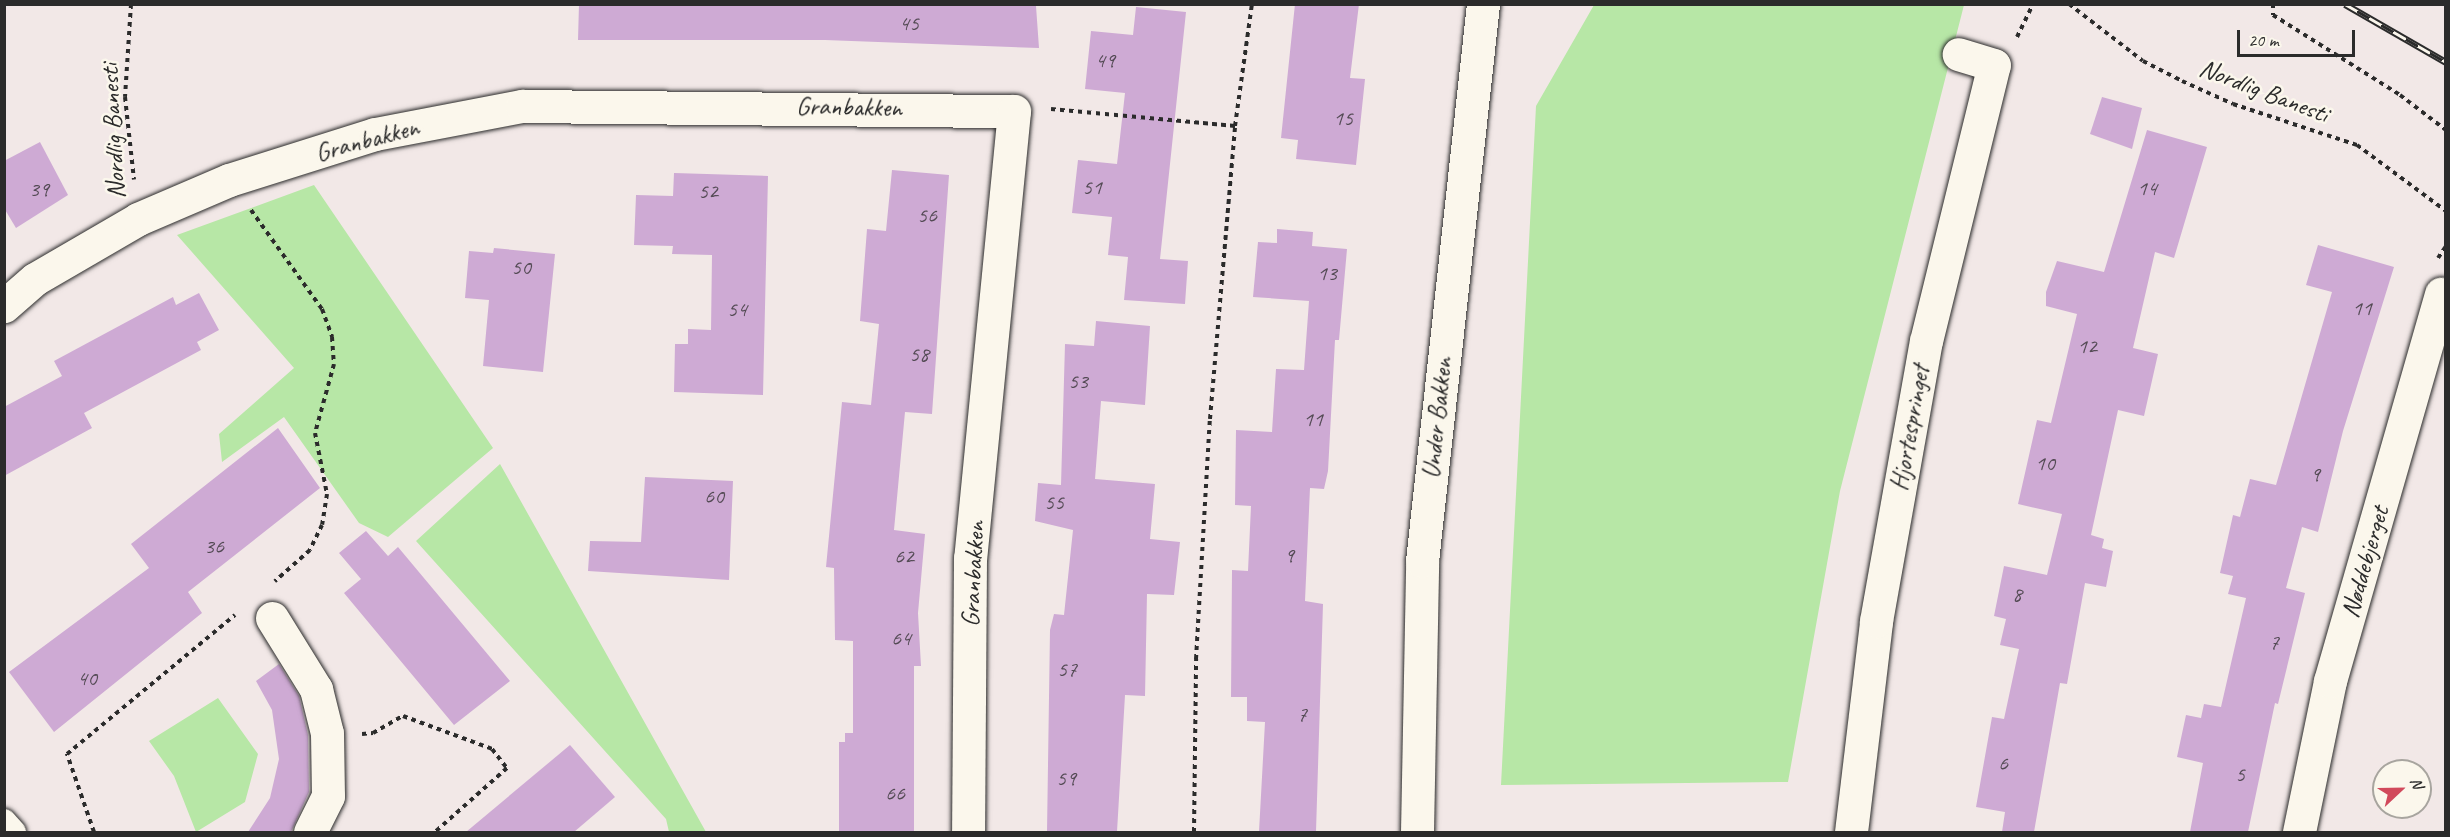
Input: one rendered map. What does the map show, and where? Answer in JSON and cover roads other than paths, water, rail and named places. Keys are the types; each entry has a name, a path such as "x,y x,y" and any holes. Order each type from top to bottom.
{"street":[{"name":"Under Bakken","path":"1418,832 1422,561 1483,4"},
{"name":"Hjortespringet","path":"1851,832 1876,621 1926,341 1994,65 1959,54"},
{"name":"Granbakken","path":"4,306 35,279 138,219 230,180 375,134 522,106 1014,111 970,558 968,832"},
{"name":"Nøddebjerget","path":"2299,832 2330,681 2441,294"},
{"path":"269,603 316,689 327,737 328,795 310,832"}],"lane":[{"path":"4,821 14,832"}],"railway":[{"path":"2345,4 2446,62"}]}
